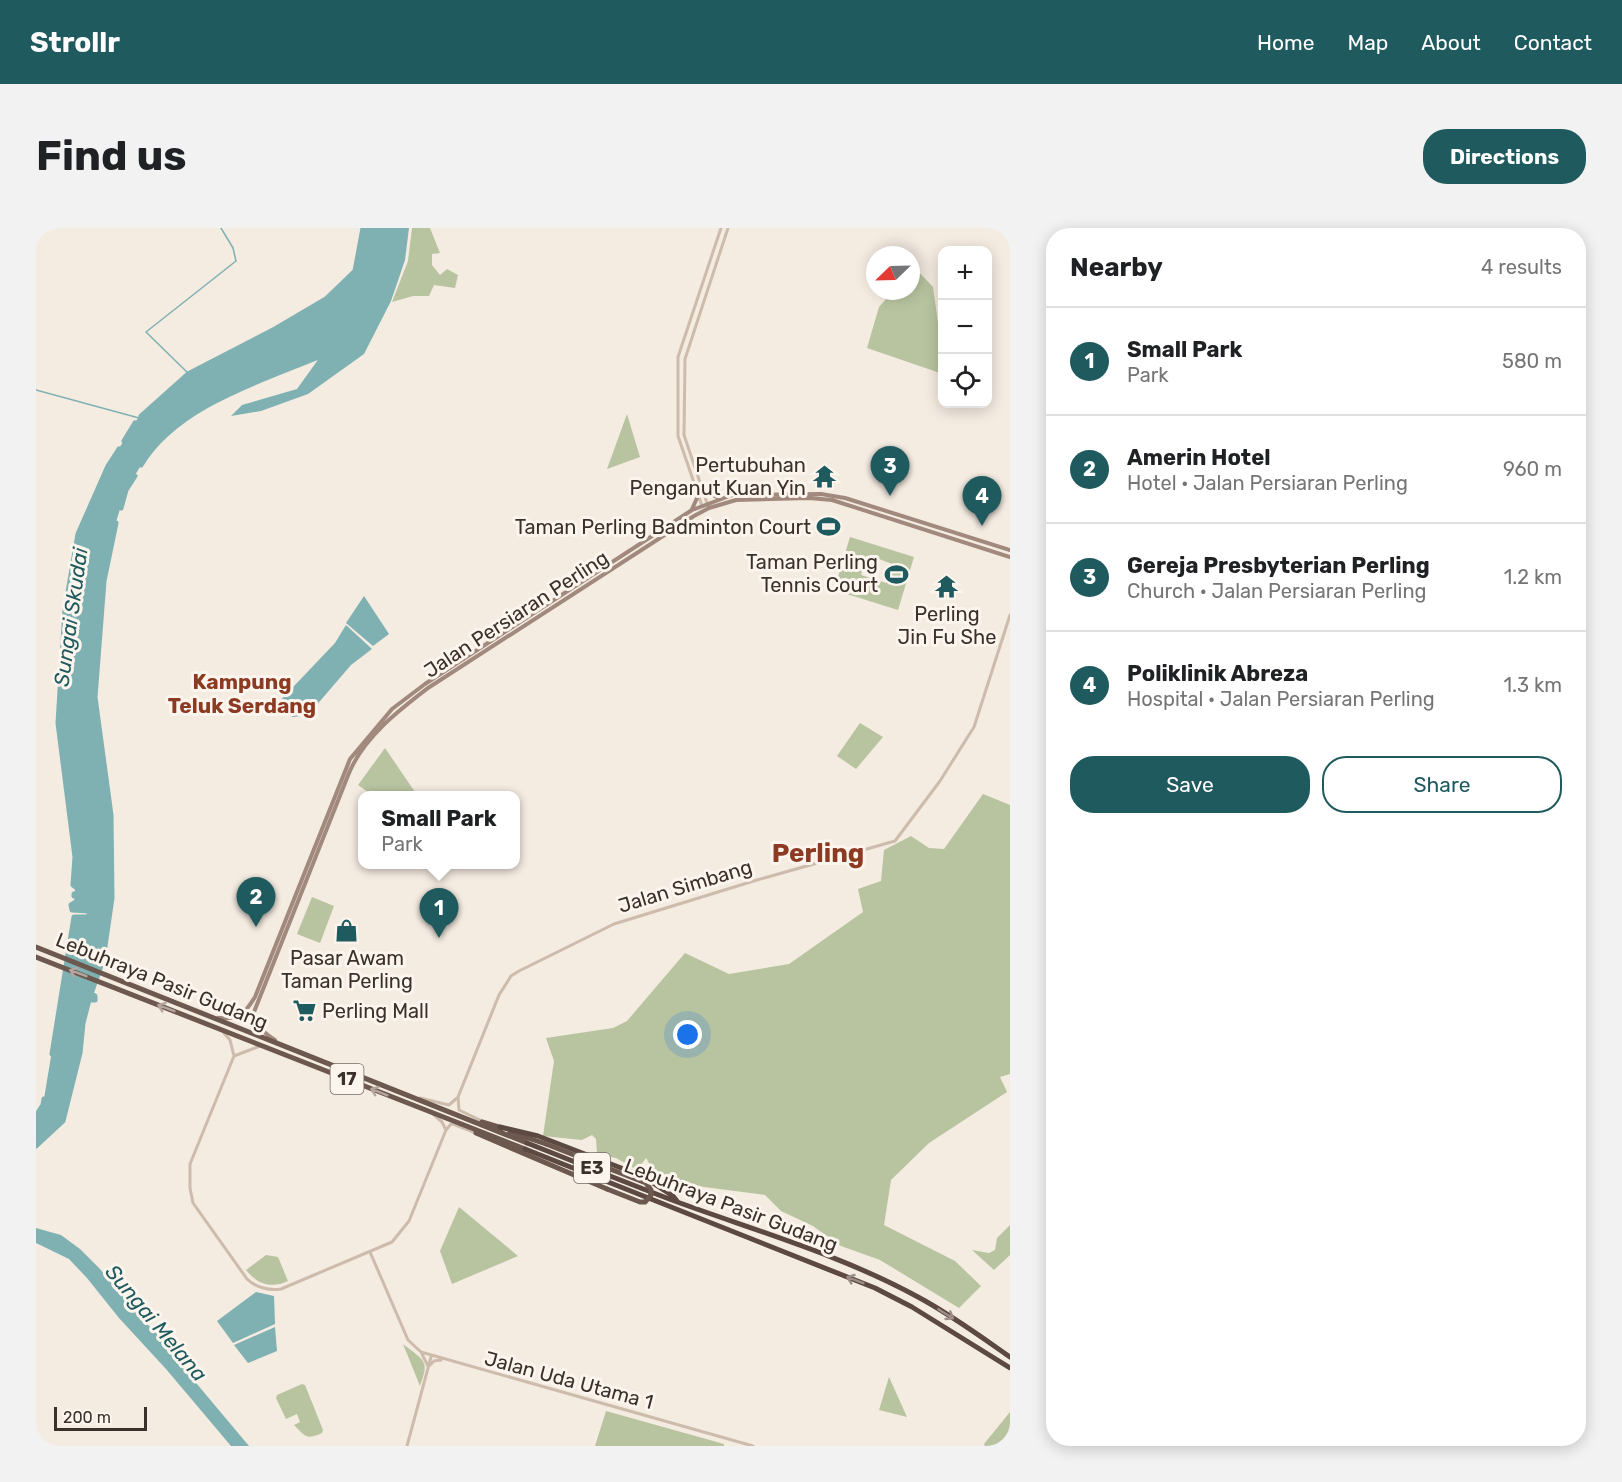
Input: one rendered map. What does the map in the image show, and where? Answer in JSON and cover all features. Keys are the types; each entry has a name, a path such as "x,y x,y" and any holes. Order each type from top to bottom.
{"highway":[{"name":"Lebuhraya Pasir Gudang","path":"36,947 411,1095 526,1146 875,1288 916,1310 1010,1368"},
{"name":"Lebuhraya Pasir Gudang","path":"36,957 433,1114 825,1255 919,1297 1010,1357"},
{"path":"452,1113 538,1136 642,1176 674,1196 678,1202"},
{"path":"469,1127 477,1133 640,1202 645,1202 651,1195 651,1190 646,1183 500,1127"}],"main road":[{"path":"701,485 708,493 719,498"},
{"name":"Jalan Persiaran Perling","path":"708,506 719,498 732,495 760,493 832,495 1010,550"},
{"path":"692,510 698,496"},
{"name":"Jalan Persiaran Perling","path":"217,1018 240,1016 255,997 350,759 382,719 418,689 692,510 736,500 821,498 842,502 1010,557"},
{"name":"Jalan Persiaran Perling","path":"280,1044 262,1030 254,1012 354,760 397,711 428,688 702,508"}],"street":[{"path":"702,508 678,436 678,357 721,228"},
{"path":"708,506 684,435 685,359 728,228"},
{"name":"Jalan Simbang","path":"458,1097 499,995 511,975 519,970 614,924 714,892 895,841 934,790 974,727 1010,615"},
{"path":"216,1027 230,1040 234,1056 190,1164 190,1188 193,1203 246,1279 254,1285 274,1290 281,1289 392,1242 409,1221 446,1130 453,1124 477,1133"},
{"path":"234,1056 262,1045"},
{"path":"411,1095 449,1105 458,1097"},
{"path":"458,1097 459,1110 483,1122"},
{"path":"433,1114 442,1122 446,1130"},
{"name":"Jalan Uda Utama 1","path":"370,1252 408,1340 421,1352 431,1357 753,1446"},
{"path":"421,1352 427,1361 428,1368"},
{"path":"407,1446 431,1357"},
{"path":"428,1368 434,1361 442,1360"}],"green space":[{"path":"412,228 430,228 440,253 432,254 432,265 440,275 447,269 458,275 455,288 434,285 429,296 413,296 392,302 408,261"},
{"path":"920,273 933,287 938,323 938,372 867,348 879,307 885,300 920,300"},
{"path":"627,414 640,457 607,469"},
{"name":"Taman Perling Tennis Court","path":"850,537 914,557 898,610 834,590","holes":["866,556 892,564 886,583 861,575"]},
{"path":"860,723 883,737 856,769 837,756"},
{"path":"385,748 414,791 366,791 358,785"},
{"path":"983,794 1010,805 1010,1074 1000,1077 1007,1092 929,1143 891,1180 884,1225 955,1261 981,1286 959,1308 880,1260 841,1246 813,1226 781,1211 765,1195 704,1187 664,1177 652,1168 646,1158 637,1170 616,1158 597,1154 596,1139 592,1135 582,1140 543,1136 554,1061 546,1038 613,1028 627,1021 685,953 729,974 789,964 863,912 858,889 881,881 884,850 911,836 929,848 944,849"},
{"path":"312,897 334,906 320,943 297,934"},
{"path":"459,1207 518,1256 452,1284 440,1251"},
{"path":"1010,1225 1010,1255 994,1270 972,1250 989,1253 995,1250 997,1238"},
{"path":"266,1255 278,1257 288,1281 276,1285 265,1284 255,1279 246,1270"},
{"path":"403,1344 425,1365 420,1386"},
{"path":"889,1377 907,1417 879,1410"},
{"path":"302,1384 305,1385 323,1430 322,1433 309,1437 294,1425 300,1422 297,1414 286,1419 276,1398 277,1395"},
{"path":"606,1411 724,1444 724,1446 595,1446"},
{"path":"1010,1412 1010,1446 985,1446 984,1444"}],"water":[{"name":"Sungai Skudai","path":"363,228 409,228 405,260 391,301 364,354 308,394 261,411 231,416 242,405 297,389 320,357 244,388 194,414 161,437 126,490 115,525 104,581 95,697 111,815 112,898 103,960 91,994 95,996 95,1000 89,1000 83,1023 80,1053 63,1121 36,1146 36,1116 43,1105 74,917 89,917 89,912 72,910 71,905 76,902 78,896 74,894 78,893 77,888 73,885 75,857 58,723 65,610 78,534 108,466 138,418 188,374 275,329 326,299 355,271"},
{"path":"364,596 389,634 373,646 346,623"},
{"path":"346,625 372,649 351,665 308,715 293,717 275,706 335,643"},
{"path":"36,1228 61,1235 80,1249 100,1269 146,1323 169,1345 181,1365 249,1446 231,1446 69,1259 36,1243"},
{"path":"256,1292 274,1296 275,1324 233,1343 217,1321"},
{"path":"275,1327 277,1351 248,1363 234,1345"}],"waterway":[{"path":"190,375 146,332 236,261 233,248 221,228"},
{"path":"141,416 188,374 275,329 326,299 355,271 363,228"},
{"path":"141,465 156,444 198,411 247,386 321,356"},
{"path":"36,390 139,418"},
{"path":"124,441 135,423"},
{"name":"Sungai Skudai","path":"52,1054 74,917 89,917 89,911 72,910 71,905 76,902 78,896 74,894 78,893 77,888 73,885 75,857 58,723 65,610 78,534 108,466 119,449"},
{"path":"121,508 126,490 135,476"},
{"path":"36,1146 63,1121 80,1053 83,1023 89,1000 95,1000 95,996 91,994 103,960 112,898 111,815 95,697 104,581 116,523"},
{"path":"36,1116 44,1099"}],"place":[{"name":"Pertubuhan Penganut Kuan Yin","path":"824,476"},
{"name":"Gereja Presbyterian Perling","path":"890,496"},
{"name":"Poliklinik Abreza","path":"982,526"},
{"name":"Taman Perling Badminton Court","path":"829,527"},
{"name":"Taman Perling Tennis Court","path":"896,574"},
{"name":"Perling Jin Fu She","path":"947,587"},
{"name":"Amerin Hotel","path":"256,927"},
{"name":"Pasar Awam Taman Perling","path":"347,930"},
{"name":"Small Park","path":"439,938"},
{"name":"Perling Mall","path":"304,1011"}],"district":[{"name":"Kampung Teluk Serdang","path":"242,694"},
{"name":"Perling","path":"818,853"}],"water label":[{"name":"Sungai Melana","path":"156,1323"}]}
